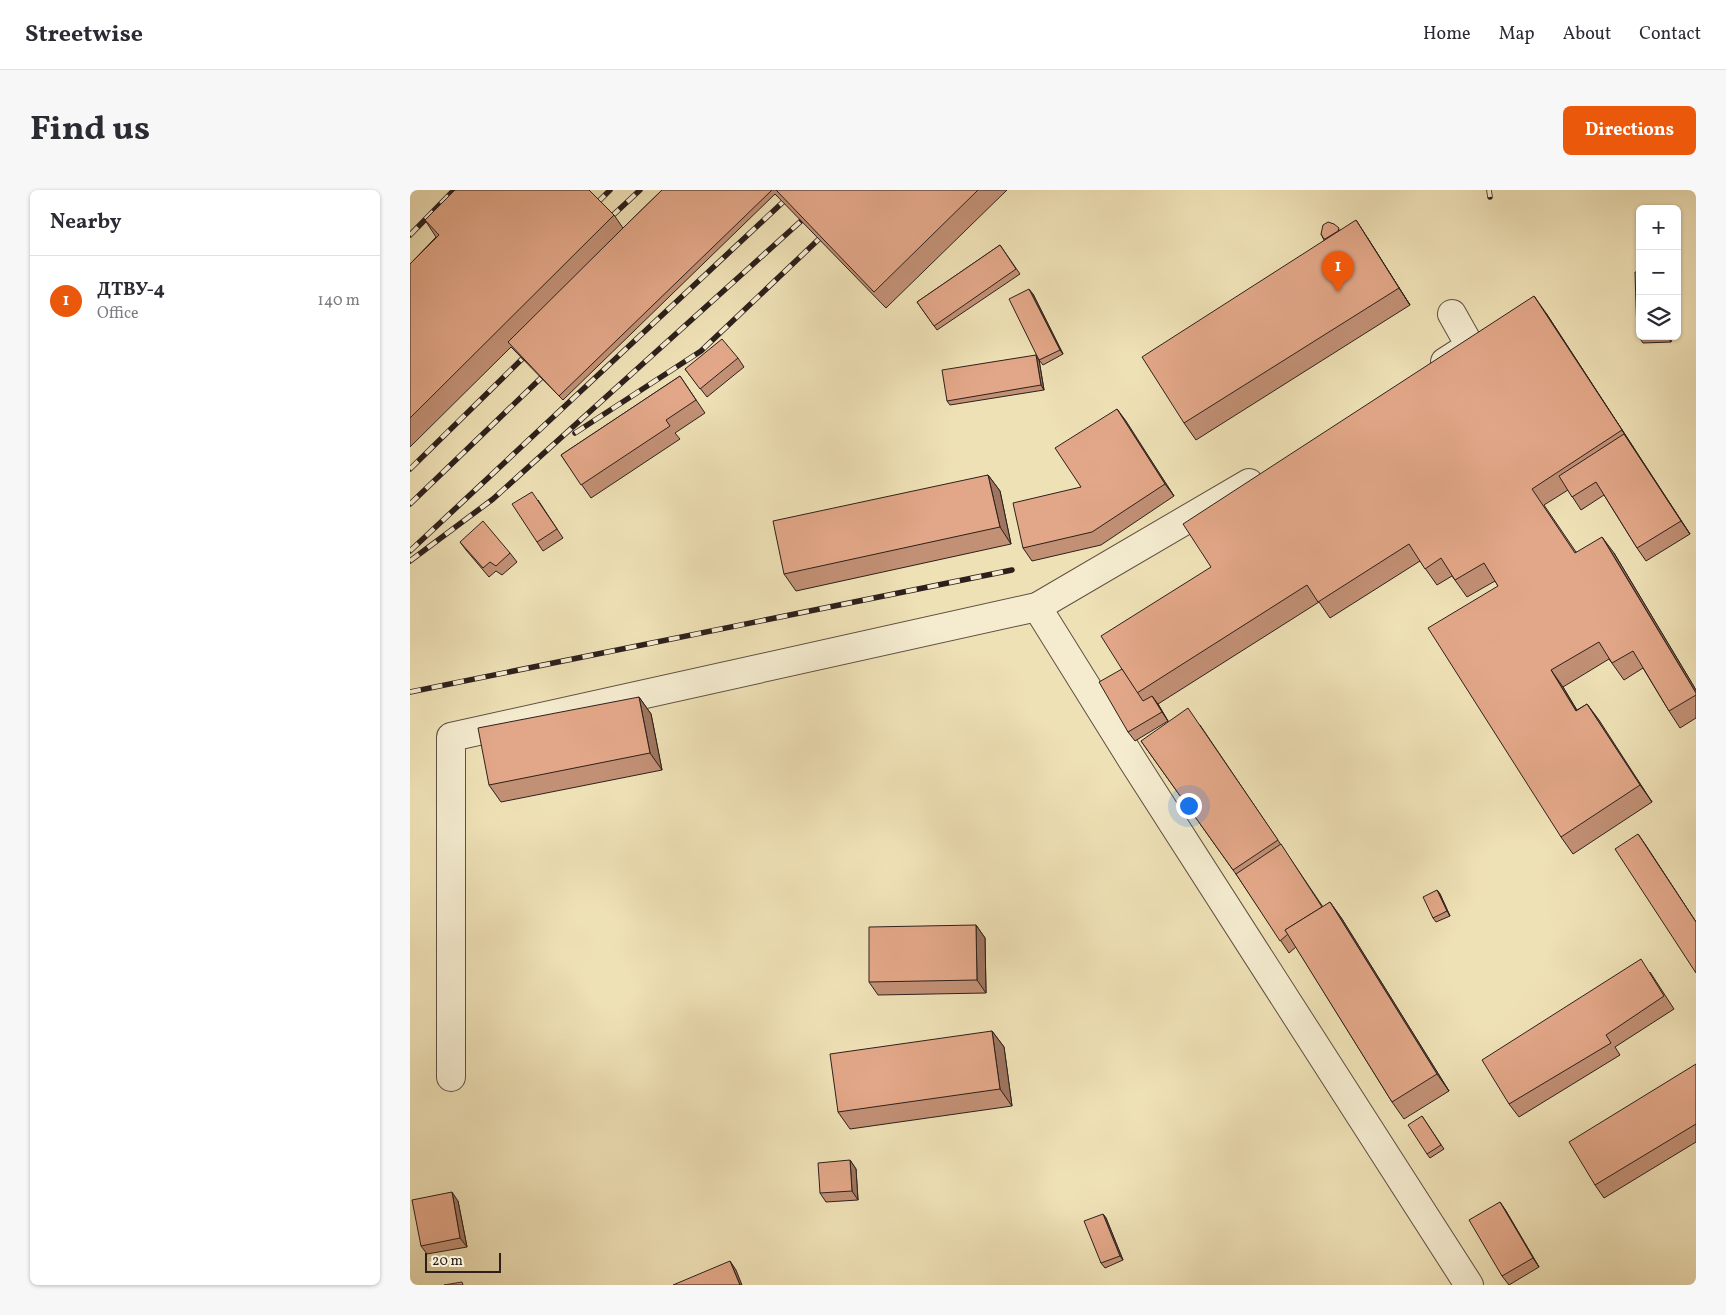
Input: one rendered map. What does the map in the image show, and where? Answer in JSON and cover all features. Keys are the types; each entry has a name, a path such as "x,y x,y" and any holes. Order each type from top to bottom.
{"lane":[{"path":"1420,377 1470,346 1452,314"},
{"path":"451,1077 451,737 1037,607 1271,470"},
{"path":"1037,607 1131,758 1469,1285"}],"building":[{"path":"455,190 589,190 614,215 410,418 410,264 439,235 425,220"},
{"path":"662,190 772,190 559,396 508,342"},
{"path":"776,190 978,190 874,292"},
{"path":"1356,220 1399,288 1184,423 1142,357"},
{"path":"1328,222 1339,228 1338,231 1324,239 1321,234 1323,225"},
{"path":"1000,245 1016,269 934,326 917,302"},
{"path":"1029,289 1060,350 1039,360 1009,299"},
{"path":"1534,296 1622,430 1532,489 1575,553 1602,537 1696,693 1696,695 1669,711 1633,651 1612,663 1599,642 1551,670 1576,711 1587,704 1640,785 1561,837 1428,628 1498,586 1484,563 1455,580 1441,558 1425,569 1409,544 1318,602 1307,585 1137,693 1101,636 1211,567 1183,524"},
{"path":"722,339 738,358 700,389 685,369"},
{"path":"1036,355 1041,385 947,401 942,370"},
{"path":"680,376 696,400 666,420 670,426 581,485 561,455"},
{"path":"1117,409 1165,484 1092,532 1023,548 1013,503 1081,487 1055,448"},
{"path":"1624,434 1681,521 1637,548 1596,482 1572,497 1559,476"},
{"path":"988,475 1000,527 784,574 773,521"},
{"path":"532,492 557,529 537,542 512,504"},
{"path":"483,521 510,553 496,566 490,562 483,568 460,542"},
{"path":"1122,669 1143,701 1152,696 1162,712 1128,732 1099,682"},
{"path":"639,697 650,753 489,785 478,728"},
{"path":"1188,708 1278,840 1233,870 1141,741"},
{"path":"1638,834 1696,922 1696,973 1615,849"},
{"path":"1281,844 1322,907 1285,930 1288,934 1280,941 1236,874"},
{"path":"1437,890 1447,911 1433,918 1423,897"},
{"path":"1330,902 1437,1074 1392,1102 1285,930"},
{"path":"976,925 977,980 869,982 869,927"},
{"path":"1641,959 1664,996 1606,1035 1611,1043 1509,1104 1482,1060"},
{"path":"992,1031 1000,1089 838,1112 830,1054"},
{"path":"1696,1064 1696,1124 1595,1185 1569,1142"},
{"path":"1422,1116 1441,1145 1427,1154 1408,1125"},
{"path":"850,1160 852,1191 820,1193 818,1163"},
{"path":"452,1192 460,1238 421,1246 412,1200"},
{"path":"1500,1202 1533,1258 1502,1276 1469,1220"},
{"path":"1103,1214 1120,1256 1101,1263 1084,1221"},
{"path":"730,1261 740,1285 673,1285"},
{"path":"462,1282 463,1285 444,1285"}],"railway":[{"path":"410,235 454,190"},
{"path":"597,203 610,190"},
{"path":"611,217 640,190"},
{"path":"1489,190 1490,197"},
{"path":"410,551 783,202"},
{"path":"410,561 493,499 801,221"},
{"path":"575,433 701,351 819,239"},
{"path":"410,469 522,359"},
{"path":"410,504 541,378"},
{"path":"410,692 1012,570"}],"place":[{"name":"ДТВУ-4","path":"1338,292"}]}
